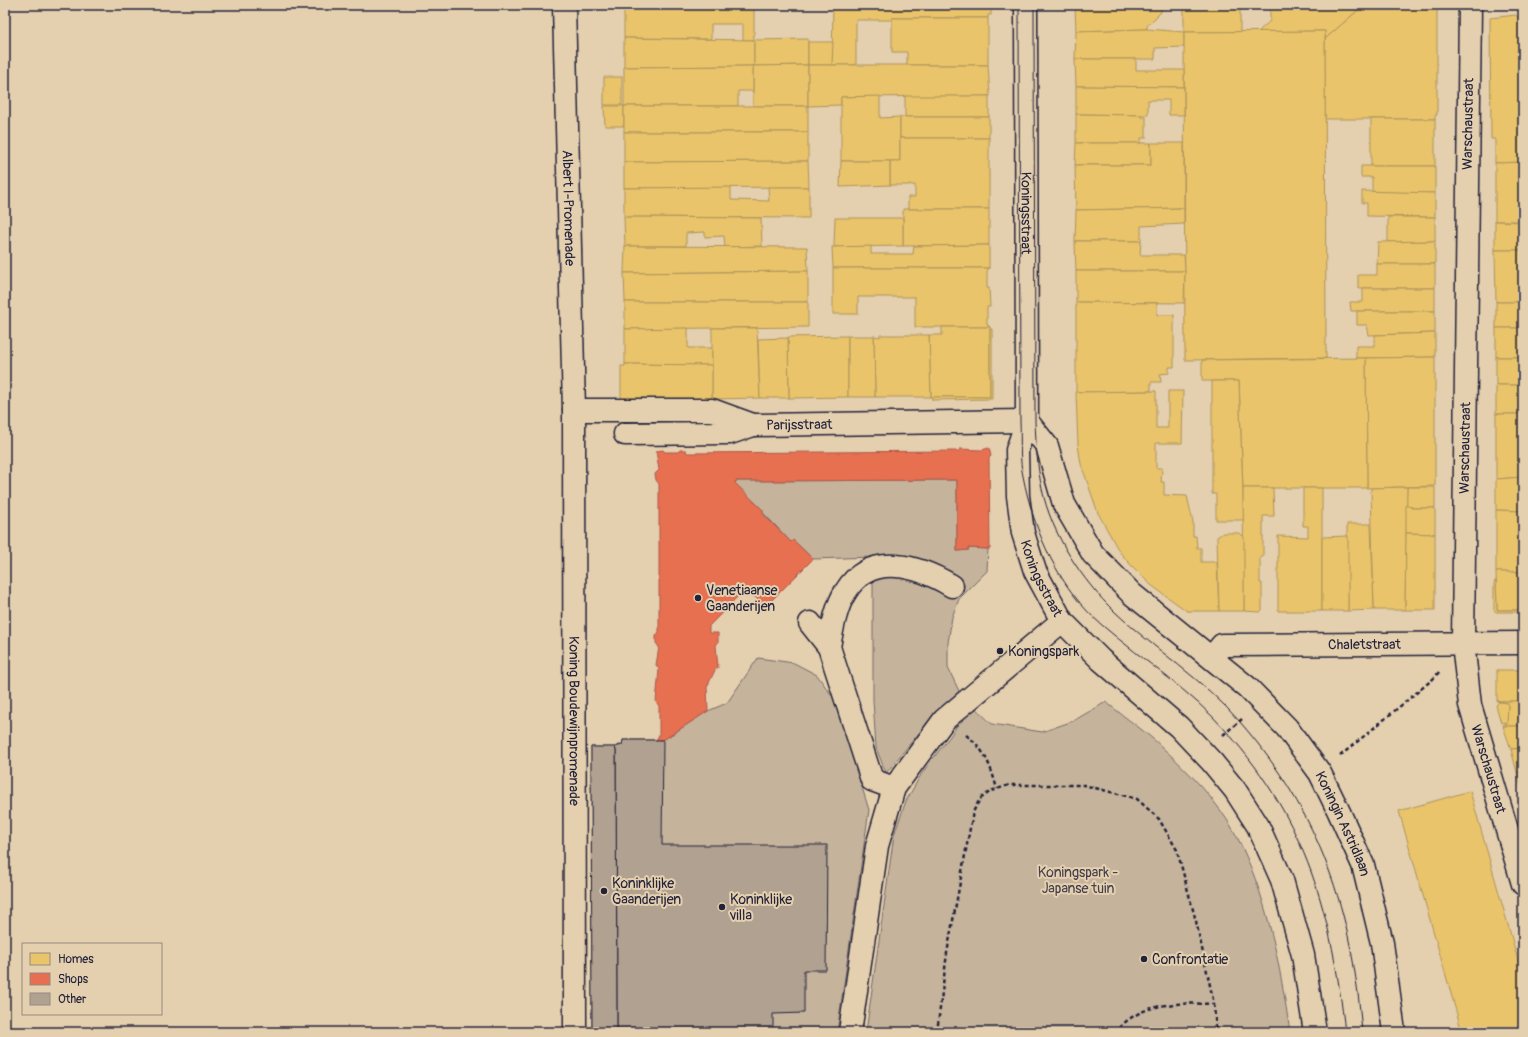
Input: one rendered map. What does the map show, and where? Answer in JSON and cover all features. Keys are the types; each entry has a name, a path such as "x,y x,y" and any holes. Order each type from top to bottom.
{"street":[{"name":"Albert I-Promenade","path":"564,5 574,410"},
{"name":"Koningsstraat","path":"1026,5 1027,421 1017,450 1018,496 1024,533 1035,571 1062,621 1101,660 1179,727 1212,762"},
{"name":"Warschaustraat","path":"1470,5 1463,643 1470,705 1523,884"},
{"name":"Parijsstraat","path":"574,410 712,410 753,425 1027,421"},
{"name":"Koning Boudewijnpromenade","path":"574,410 575,1032"},
{"path":"1027,421 1047,446 1064,504 1093,554 1132,594 1212,657"},
{"path":"624,434 730,434 753,425"},
{"path":"829,647 833,624 846,591 860,576 879,566 892,565 914,568 934,575 952,586"},
{"path":"850,1032 877,846 894,788 944,720 1062,621"},
{"path":"810,623 829,647 872,780 894,788"},
{"name":"Chaletstraat","path":"1212,657 1222,645 1523,643"},
{"name":"Koningin Astridlaan","path":"1212,657 1247,687 1287,728 1320,773 1339,812 1363,865 1382,943 1394,1032"},
{"path":"1212,762 1234,790 1258,826 1282,880 1303,955 1314,1032"}],"path":[{"path":"1320,773 1433,679 1463,643"},
{"path":"1212,762 1225,752 1216,741 1245,716"},
{"path":"944,720 968,736 980,747 990,764 997,789"},
{"path":"938,1032 946,953 973,812 980,799 997,789 1009,785 1084,785 1137,799 1159,819 1177,850 1196,922 1214,1004 1216,1032"},
{"path":"1115,1032 1140,1012 1171,1003 1214,1004"}],"green space":[{"path":"957,480 957,551 968,550 968,548 988,549 987,571 959,599 952,617 948,643 948,668 959,691 934,715 886,773 876,748 873,700 873,557 813,559 793,540 791,542 735,483 736,481"},
{"path":"758,658 794,663 817,675 835,700 869,810 837,1032 592,1032 591,747 618,747 618,745 622,745 623,740 663,740 708,711 727,703"},
{"name":"Koningspark - Japanse tuin","path":"1106,702 1151,737 1187,771 1208,794 1234,831 1251,867 1266,913 1282,984 1290,1032 866,1032 894,835 906,801 922,773 951,735 971,704 992,724 1042,732 1073,721"}],"building: Homes":[{"path":"624,5 725,5 725,7 624,8"},
{"path":"833,5 991,5 991,15 988,15 988,18 892,18 892,20 856,20 856,65 832,65"},
{"path":"1075,5 1161,5 1161,12 1147,26 1147,29 1076,31"},
{"path":"1184,5 1240,5 1240,32 1184,32"},
{"path":"1276,5 1364,5 1325,39 1325,31 1258,32 1270,21 1270,8"},
{"path":"1364,5 1425,5 1437,9 1437,115 1435,115 1435,119 1325,119 1325,39"},
{"path":"754,7 754,40 743,40 743,24 711,24 711,39 624,38 624,8"},
{"path":"1516,15 1523,25 1523,162 1495,163 1495,139 1491,139 1490,18"},
{"path":"892,18 988,18 988,65 907,65 907,52 892,52"},
{"path":"1147,29 1184,32 1184,47 1155,48 1155,59 1075,59 1076,31"},
{"path":"1325,31 1326,358 1185,360 1184,32"},
{"path":"624,38 754,40 754,66 624,67"},
{"path":"808,39 808,65 754,66 754,40"},
{"path":"808,42 833,42 832,65 808,65"},
{"path":"1075,59 1136,59 1136,70 1184,70 1184,87 1076,86"},
{"path":"808,65 808,106 753,106 753,66"},
{"path":"808,65 988,65 990,96 841,97 841,105 808,106"},
{"path":"753,66 753,91 738,91 738,106 624,106 624,67"},
{"path":"604,77 622,77 622,105 604,105"},
{"path":"1076,86 1184,87 1184,115 1169,115 1169,100 1148,100 1148,115 1076,114"},
{"path":"880,96 880,118 900,117 900,161 841,161 841,97"},
{"path":"905,96 989,96 989,117 905,117"},
{"path":"604,106 624,106 624,126 605,126"},
{"path":"624,106 808,106 808,132 624,132"},
{"path":"1076,114 1141,115 1141,117 1146,117 1146,138 1141,138 1141,143 1076,143"},
{"path":"900,117 989,117 989,138 900,138"},
{"path":"1371,119 1435,119 1435,166 1371,166"},
{"path":"624,132 808,132 808,161 624,162"},
{"path":"900,138 989,138 989,209 908,209 908,197 915,197 915,185 890,185 890,161 900,161"},
{"path":"1076,143 1151,143 1151,165 1075,165"},
{"path":"1151,143 1184,143 1184,208 1076,210 1075,165 1151,165"},
{"path":"808,161 809,187 624,188 624,162"},
{"path":"841,161 890,161 890,185 840,187"},
{"path":"1523,162 1523,221 1495,221 1495,163"},
{"path":"1361,166 1435,166 1435,193 1372,192 1372,177 1361,177"},
{"path":"731,187 731,200 769,201 768,187 809,187 809,218 624,217 624,188"},
{"path":"1362,191 1435,193 1435,217 1367,216 1367,203 1362,203"},
{"path":"1184,208 1184,224 1141,226 1141,241 1075,241 1076,210"},
{"path":"903,209 989,209 989,245 903,246"},
{"path":"624,217 761,218 762,246 725,247 724,236 705,237 705,232 686,233 686,246 625,246"},
{"path":"1388,217 1435,217 1435,241 1388,242"},
{"path":"835,218 903,218 903,246 834,247"},
{"path":"1495,221 1523,222 1523,250 1495,250"},
{"path":"1075,241 1141,241 1140,255 1184,255 1185,271 1076,271"},
{"path":"1435,241 1435,264 1377,264 1378,242"},
{"path":"989,245 989,268 833,268 832,247 871,246 871,254 913,254 914,246"},
{"path":"625,246 807,247 808,271 624,273"},
{"path":"1495,250 1523,250 1523,302 1496,302"},
{"path":"1377,264 1435,264 1435,288 1358,288 1358,275 1377,275"},
{"path":"833,268 989,268 987,271 987,288 989,288 990,307 987,307 987,324 990,327 915,327 915,297 858,297 858,314 833,314"},
{"path":"808,271 808,302 625,302 624,273"},
{"path":"1076,271 1185,271 1184,303 1076,302"},
{"path":"1363,288 1435,288 1435,311 1351,311 1350,302 1363,302"},
{"path":"625,302 808,302 808,327 625,329"},
{"path":"1076,302 1157,303 1157,315 1174,315 1174,367 1169,367 1169,373 1160,374 1161,382 1151,382 1151,391 1076,392"},
{"path":"1496,302 1523,302 1523,328 1496,328"},
{"path":"1357,311 1435,311 1435,333 1369,335 1367,325 1357,325"},
{"path":"942,327 990,327 990,397 931,397 929,335 942,335"},
{"path":"688,328 688,348 712,348 712,365 625,364 625,329"},
{"path":"712,328 757,328 760,398 712,399"},
{"path":"1496,328 1523,328 1523,357 1496,357"},
{"path":"990,329 992,329 992,399 932,400 932,397 990,397"},
{"path":"1435,333 1435,357 1356,358 1356,346 1375,346 1375,335"},
{"path":"880,335 929,335 931,397 875,397 874,336 880,337"},
{"path":"848,336 848,397 789,398 788,337"},
{"path":"848,336 874,336 875,397 848,397"},
{"path":"788,338 789,398 760,398 758,339"},
{"path":"1435,357 1435,486 1367,488 1366,358"},
{"path":"1496,357 1523,357 1523,385 1496,385"},
{"path":"1366,358 1367,488 1243,488 1239,381 1202,381 1202,360"},
{"path":"625,364 712,365 712,399 709,399 709,402 621,403 621,366 625,366"},
{"path":"1212,381 1239,381 1244,520 1216,520 1216,494 1212,494"},
{"path":"1496,385 1523,385 1523,414 1496,414"},
{"path":"1156,391 1156,428 1168,428 1168,391 1183,391 1182,443 1156,443 1156,468 1162,468 1161,482 1164,482 1164,495 1187,496 1193,522 1193,536 1196,536 1197,548 1201,548 1201,562 1217,562 1219,611 1187,611 1151,585 1129,563 1119,551 1098,513 1081,464 1078,445 1076,392"},
{"path":"1496,414 1523,414 1523,477 1496,479"},
{"path":"1523,477 1523,511 1496,510 1496,479"},
{"path":"1407,487 1435,487 1435,508 1411,508 1411,506 1406,505"},
{"path":"1407,487 1405,610 1374,610 1371,488"},
{"path":"1243,488 1273,488 1274,516 1263,516 1263,557 1260,557 1262,610 1260,612 1244,611"},
{"path":"1303,488 1322,488 1322,611 1278,611 1278,536 1308,537 1308,526 1303,526"},
{"path":"1406,505 1411,506 1411,508 1435,508 1435,534 1406,533"},
{"path":"1496,510 1523,511 1523,572 1496,572"},
{"path":"1347,524 1371,524 1374,610 1348,611"},
{"path":"1223,533 1240,533 1244,537 1244,611 1219,611 1217,537"},
{"path":"1406,533 1435,534 1435,610 1405,610"},
{"path":"1348,536 1348,611 1322,611 1322,537"},
{"path":"1496,572 1523,572 1523,610 1497,610"},
{"path":"1496,580 1497,610 1523,610 1523,612 1496,612 1494,610 1494,583"},
{"path":"1497,670 1523,670 1523,701 1497,701"},
{"path":"1497,701 1523,701 1523,726 1503,726 1504,724 1507,724 1508,703"},
{"path":"1499,702 1508,703 1507,724 1504,722 1501,723 1496,705"},
{"path":"1503,726 1523,726 1523,748 1511,749"},
{"path":"1523,748 1523,771 1517,773 1511,749"},
{"path":"1523,771 1523,793 1517,773"},
{"path":"1470,791 1523,978 1523,1032 1462,1032 1399,811"}],"building: Shops":[{"name":"Venetiaanse Gaanderijen","path":"989,448 991,456 989,458 990,549 968,548 969,550 957,551 957,480 736,481 735,483 763,510 763,514 791,542 793,540 813,559 765,607 746,588 709,626 709,633 718,633 718,643 716,645 718,668 716,668 707,687 708,711 663,740 656,740 659,735 659,706 656,702 659,669 656,665 659,647 656,643 656,636 659,632 659,484 656,480 655,474 659,470 656,451 663,450 665,452 678,452 680,450 686,450 687,453 959,451 960,449 981,450"}],"building: Other":[{"name":"Koninklijke villa","path":"623,740 663,740 662,845 827,845 826,970 804,970 804,1013 773,1014 773,1032 617,1032 615,747 622,745"},
{"name":"Koninklijke Gaanderijen","path":"591,747 615,747 616,751 617,1032 592,1032"}],"tram line":[{"path":"1019,5 1020,422 1023,476 1034,518 1051,558 1073,595 1103,626 1183,690 1213,717 1255,766 1277,800 1296,836 1311,872 1323,909 1332,948 1345,1032"},
{"path":"1034,5 1035,421 1039,472 1046,506 1060,539 1091,586 1130,626 1195,678 1226,706 1268,757 1292,793 1312,829 1328,866 1340,905 1350,946 1362,1032"}],"place":[{"name":"Venetiaanse Gaanderijen","path":"698,598"},
{"name":"Koningspark","path":"1000,651"},
{"name":"Koninklijke Gaanderijen","path":"604,891"},
{"name":"Koninklijke villa","path":"722,907"},
{"name":"Confrontatie","path":"1144,959"}]}
